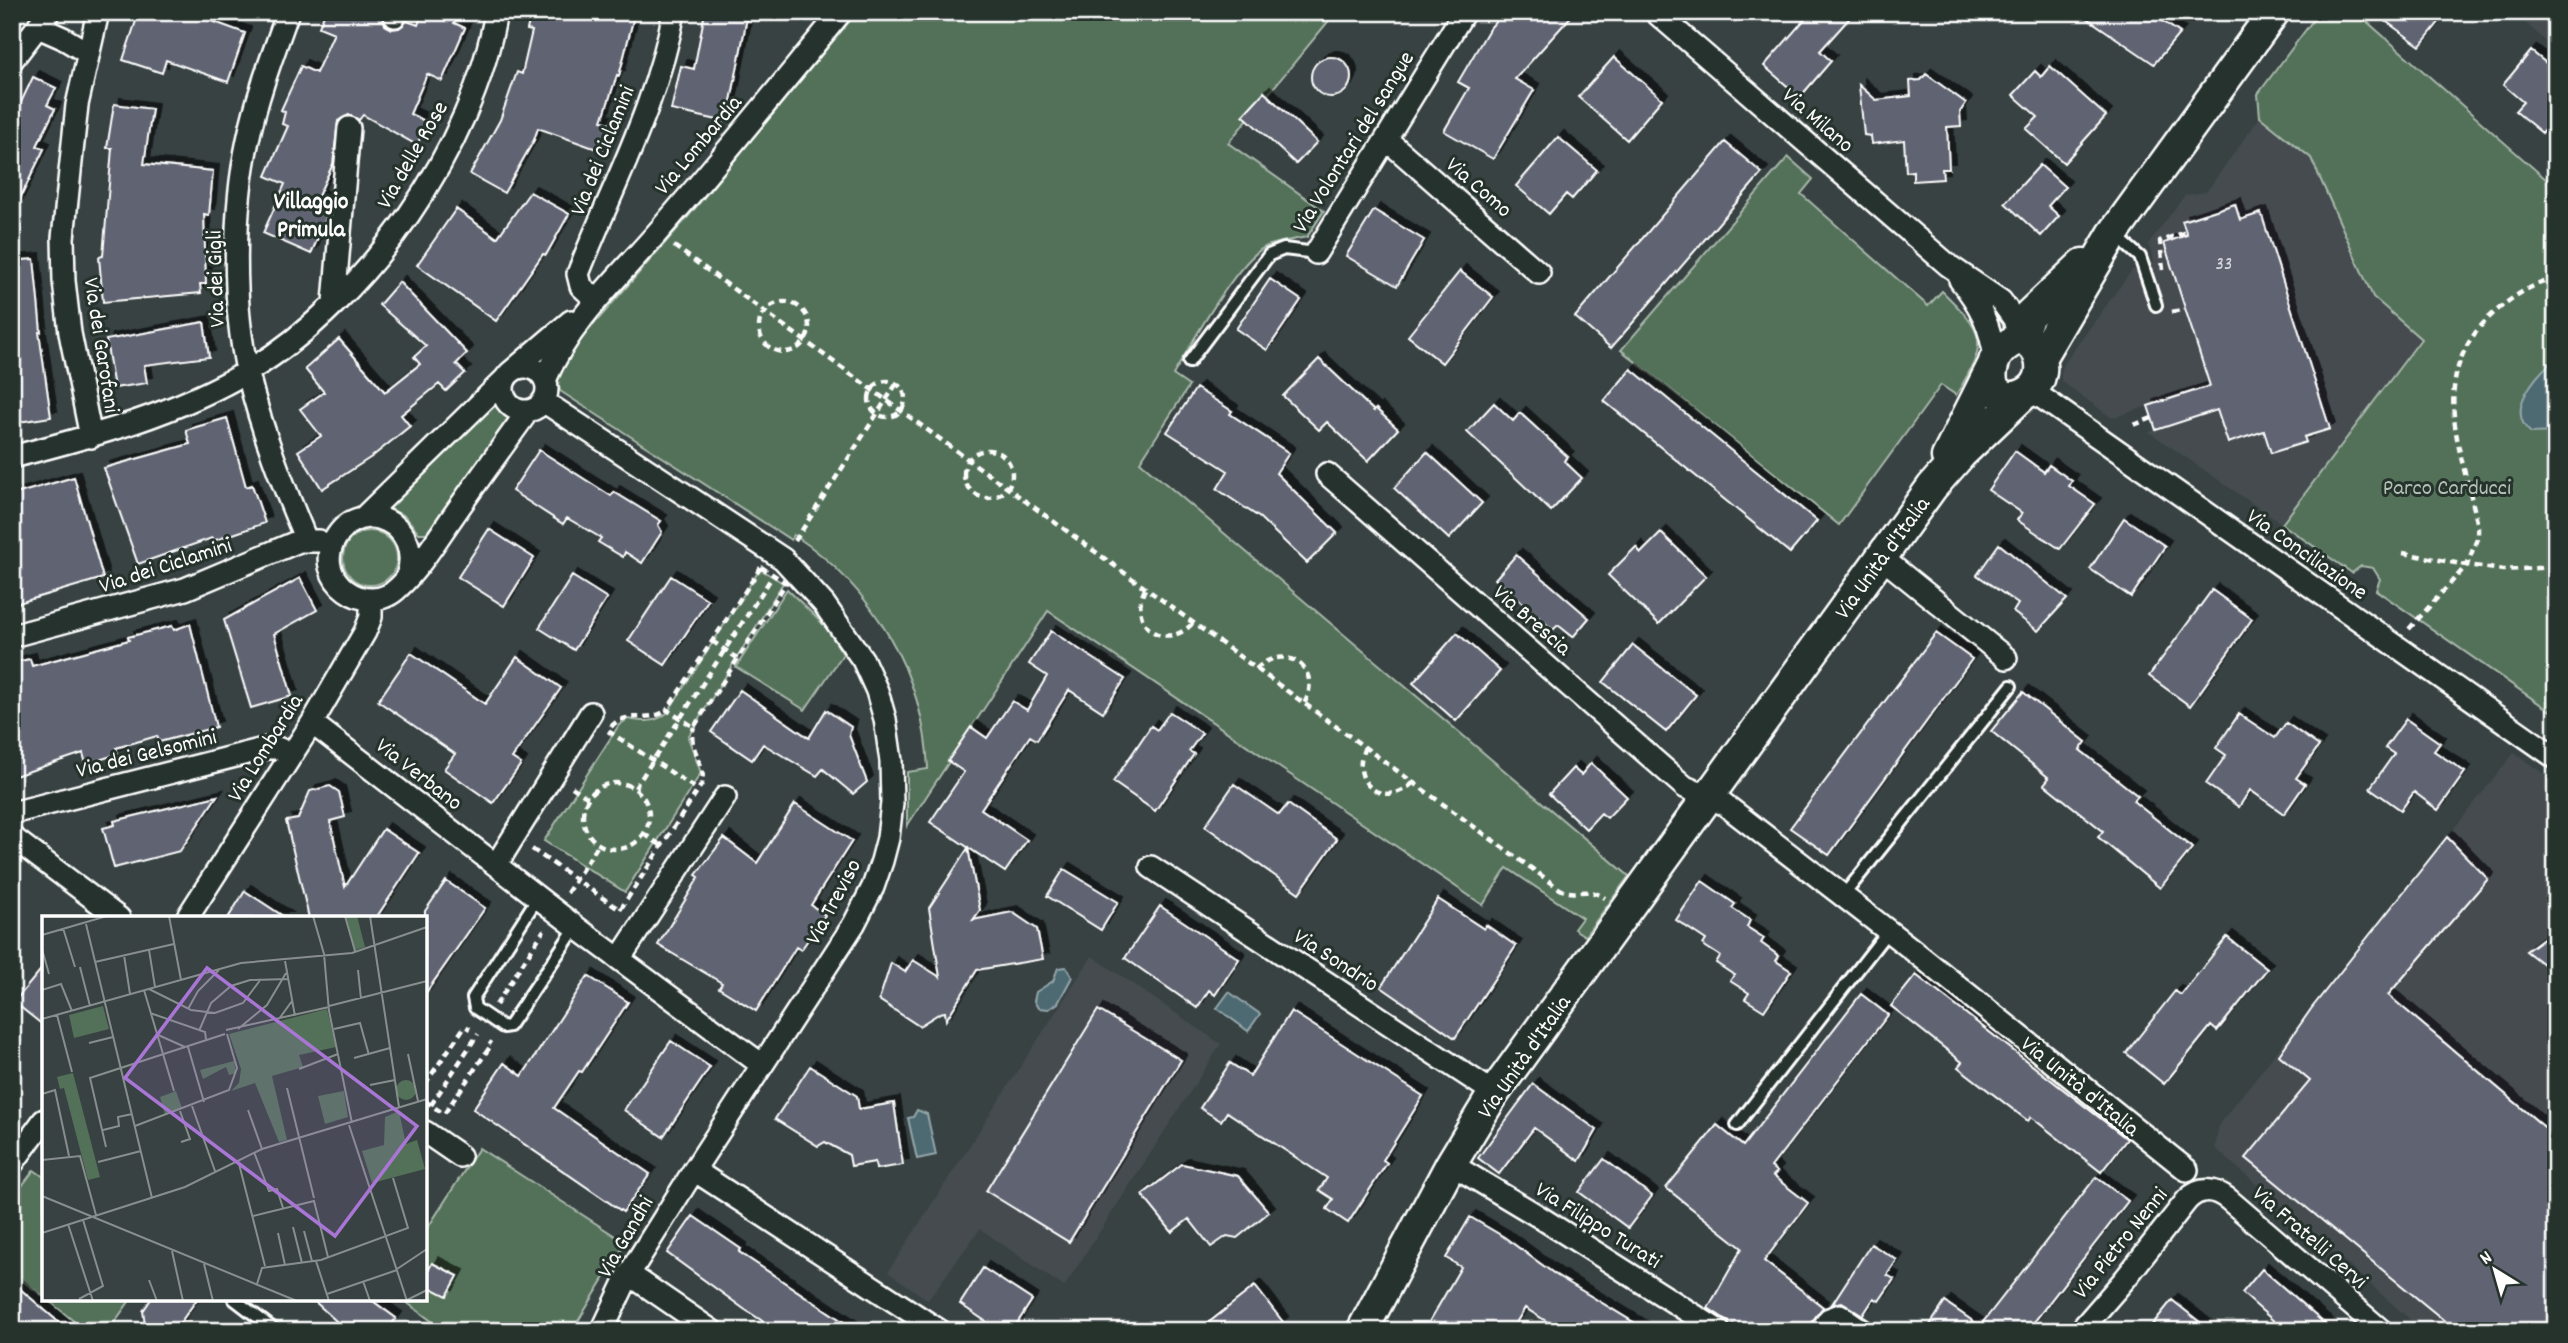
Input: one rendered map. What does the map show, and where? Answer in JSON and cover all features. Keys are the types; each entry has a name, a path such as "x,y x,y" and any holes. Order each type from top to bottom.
{"street":[{"name":"Via dei Garofani","path":"91,437 70,333 64,252 65,203 74,126 98,12"},
{"name":"Via dei Gigli","path":"288,12 253,117 240,185 237,259 247,372 272,457 306,540"},
{"name":"Via delle Rose","path":"12,457 91,437 157,415 247,372 280,349 334,302 386,244 437,171 470,107 485,61 496,12"},
{"name":"Via dei Ciclamini","path":"592,304 581,286 578,274 651,99 661,70 674,12"},
{"name":"Via Lombardia","path":"332,544 346,525 363,518 508,375 592,304 657,233 841,12"},
{"name":"Via Volontari del sangue","path":"1316,253 1464,12"},
{"name":"Via Milano","path":"1655,12 1948,265 2006,307 2029,349"},
{"path":"2029,349 2005,347 1994,363 1993,382 2000,393 2012,398 2026,393 2039,377 2029,349 2029,315 2113,234 2274,12"},
{"path":"12,60 43,20 63,38 88,53"},
{"name":"Via delle Rose","path":"334,302 349,128"},
{"name":"Via Como","path":"1387,139 1539,273"},
{"name":"Via Milano","path":"1948,265 1982,309 1992,337 1994,363"},
{"name":"Via Lombardia","path":"188,916 312,723 365,632 371,617 371,599 389,595 399,587 429,550 538,397 556,356 592,304"},
{"name":"Via Unità d'Italia","path":"1932,486 1994,363"},
{"path":"523,367 541,374 538,397 518,410 508,404 503,391 508,375 523,367"},
{"name":"Via Unità d'Italia","path":"1370,1328 1451,1164 1494,1094 1932,486 1961,454 2026,393"},
{"name":"Via Conciliazione","path":"2026,393 2556,758"},
{"name":"Via Treviso","path":"538,397 783,559 830,611 867,668 885,719 892,775 891,815 888,838 870,894 854,924 694,1170"},
{"name":"Via Brescia","path":"1327,474 1685,788 1709,797"},
{"path":"363,518 380,519 401,530 411,552 407,577"},
{"name":"Via dei Ciclamini","path":"12,636 185,589 292,543 306,540 332,544"},
{"path":"332,544 330,567 334,578 352,595 371,599"},
{"path":"1881,557 2006,658"},
{"path":"496,865 591,713"},
{"name":"Via Verbano","path":"312,723 576,927 762,1065"},
{"name":"Via dei Gelsomini","path":"12,813 267,748 277,748 292,754"},
{"path":"620,958 725,797"},
{"name":"Via Unità d'Italia","path":"1709,797 1724,804 1888,931 2187,1170"},
{"path":"12,837 115,916"},
{"name":"Via Sondrio","path":"1152,867 1494,1094"},
{"path":"12,1164 42,1123"},
{"path":"427,1133 460,1156"},
{"name":"Via Filippo Turati","path":"1451,1164 1719,1331"},
{"path":"694,1170 940,1331"},
{"name":"Via Gandhi","path":"602,1331 629,1274 694,1170"},
{"name":"Via Pietro Nenni","path":"2080,1331 2187,1200 2203,1191"},
{"name":"Via Fratelli Cervi","path":"2203,1191 2214,1191 2223,1195 2382,1331"},
{"path":"629,1274 712,1331"},
{"path":"1821,1331 1829,1319 1840,1315 1863,1331"}],"lane":[{"path":"2113,234 2138,254 2156,304"},
{"name":"Via Volontari del sangue","path":"1189,362 1269,255 1284,249 1316,253"},
{"path":"1843,896 2011,686"},
{"path":"538,897 473,998 475,1008 503,1027 509,1026 576,927"},
{"path":"1737,1125 1888,931"},
{"path":"237,1301 276,1331"}],"path":[{"path":"2146,276 2165,269 2160,241 2186,232"},
{"path":"657,233 1192,624 1565,892 1591,890 1625,912"},
{"path":"2415,621 2467,565 2478,536 2454,429 2454,394 2460,360 2470,339 2485,321 2507,302 2528,289 2556,279"},
{"path":"779,302 796,304 808,316 809,333 806,341 800,347 785,352 769,347 764,342 759,326 764,311 779,302"},
{"path":"2168,314 2185,309"},
{"path":"886,381 897,383 906,399 901,411 887,418 877,415 870,406 872,389 886,381"},
{"path":"795,541 897,383"},
{"path":"2134,425 2152,418"},
{"path":"991,450 1006,457 1013,472 1009,488 1003,494 989,499 974,494 969,489 964,474 969,460 983,451 991,450"},
{"path":"2403,553 2503,569 2556,567"},
{"path":"538,839 531,850 620,910 702,784 704,774 691,739 694,727 786,583 761,567 667,709 653,717 626,717 616,722 601,742"},
{"path":"635,788 773,575"},
{"path":"1145,589 1139,607 1140,616 1151,631 1169,636 1178,635 1192,624"},
{"path":"712,641 737,659"},
{"path":"1256,669 1271,658 1290,658 1298,662 1309,677 1309,696 1304,704"},
{"path":"667,709 694,727"},
{"path":"608,731 698,790"},
{"path":"1365,747 1359,766 1368,785 1386,794 1397,794 1414,782"},
{"path":"565,798 579,776"},
{"path":"612,782 635,788 648,804 648,825 644,834 628,847 617,849 598,845 589,836 584,825 583,814 588,798 601,786 612,782"},
{"path":"572,787 588,798"},
{"path":"644,834 662,846"},
{"path":"567,894 598,845"},
{"path":"496,1006 548,923"},
{"path":"427,1081 465,1026 492,1044 444,1114 427,1102"},
{"path":"431,1105 478,1034"}],"shaded area":[{"path":"2514,12 2556,12 2556,51"},
{"path":"2260,117 2311,158 2373,297 2421,339 2282,524 2149,432 2171,424 2163,401 2112,418 2061,381 2063,365 2132,270 2154,262 2148,244 2185,195 2206,192"},
{"path":"2514,753 2556,782 2556,1331 2423,1331 2215,1148 2219,1124"},
{"path":"1092,956 1221,1044 1064,1287 980,1229 928,1300 888,1272"}],"green space":[{"path":"857,12 1336,12 1228,143 1324,211 1307,237 1265,247 1253,256 1228,286 1173,375 1189,386 1140,462 1629,876 1585,936 1574,929 1582,918 1507,868 1483,905 1048,611 907,826 907,772 928,769 924,734 905,667 870,607 848,580 794,535 791,540 560,391 557,377 563,363 581,339 687,218"},
{"name":"Parco Carducci","path":"2319,12 2356,12 2556,188 2556,704 2550,711 2376,590 2380,579 2373,568 2361,566 2352,573 2282,524 2421,339 2373,297 2311,158 2260,117 2258,94"},
{"path":"1788,157 1813,179 1801,194 1928,306 1942,291 1967,318 1978,339 1974,362 1956,395 1941,385 1839,525 1621,350"},
{"path":"494,404 510,418 429,530 419,533 405,516 387,508"},
{"path":"370,531 389,539 397,558 389,577 370,585 351,577 343,558 351,539"},
{"path":"760,569 783,583 688,737 701,773 625,892 544,841 619,725 628,719 658,719 667,713"},
{"path":"787,589 825,626 843,654 805,710 736,667"},
{"path":"479,1148 626,1243 572,1331 445,1331 405,1301 427,1301 427,1229"},
{"path":"34,1170 42,1176 42,1296 12,1273 12,1199"},
{"path":"48,1301 130,1301 108,1331 86,1331"}],"water":[{"path":"2556,358 2556,432 2531,433 2524,424 2522,404 2532,383"},
{"path":"1066,967 1072,977 1058,1003 1049,1009 1038,1008 1034,1001 1036,992 1053,981 1058,968"},
{"path":"1229,992 1260,1014 1248,1031 1217,1008"},
{"path":"917,1110 927,1114 936,1155 917,1159 908,1118 913,1117"}],"building":[{"path":"139,12 187,12 245,33 228,82 166,60 162,73 123,60"},
{"path":"325,12 382,12 385,25 392,29 399,28 407,21 418,25 423,12 458,12 454,23 465,28 442,81 427,74 410,114 427,122 417,145 363,115 359,120 349,115 338,121 333,164 318,196 329,201 328,214 311,254 263,233 285,184 266,176 288,126 282,124 285,112 281,110 301,66 316,73 334,33 319,27"},
{"path":"531,12 635,12 619,76 617,75 602,121 612,124 602,151 538,128 504,193 470,174 500,120 517,72 522,74 532,31 527,30"},
{"path":"705,12 748,12 727,122 671,110 681,66 694,69"},
{"path":"1504,12 1575,12 1515,79 1534,90 1493,159 1444,131 1469,88 1458,82 1489,29"},
{"path":"1811,12 1855,12 1820,51 1831,61 1800,97 1764,66"},
{"path":"2078,12 2149,12 2180,33 2154,64"},
{"path":"2373,12 2447,12 2420,46"},
{"path":"2531,51 2556,71 2556,116 2542,133 2515,111 2523,102 2503,85"},
{"path":"1331,57 1345,63 1351,77 1345,91 1331,97 1317,91 1311,77 1317,63"},
{"path":"1614,57 1662,99 1627,140 1578,97"},
{"path":"2050,66 2106,116 2064,163 2026,129 2038,117 2013,95 2035,71 2041,77"},
{"path":"1926,74 1966,103 1960,112 1961,126 1947,127 1949,169 1942,169 1943,179 1913,181 1913,171 1906,172 1904,140 1872,144 1871,136 1864,135 1859,85 1876,100 1911,96 1910,81 1921,80"},
{"path":"33,77 56,88 47,105 55,109 37,146 44,149 12,215 12,121"},
{"path":"1264,92 1317,142 1296,164 1243,115"},
{"path":"114,104 152,109 144,164 213,171 209,215 204,214 206,284 200,284 201,293 103,302 99,257 103,256 112,148 107,148"},
{"path":"1558,137 1597,170 1572,199 1566,194 1549,214 1516,186"},
{"path":"1725,142 1762,173 1611,348 1575,317"},
{"path":"2040,165 2065,187 2048,206 2059,216 2041,236 2005,203"},
{"path":"530,192 569,214 546,255 543,254 496,321 417,265 456,209 497,238"},
{"path":"2235,204 2240,220 2261,213 2330,429 2304,437 2306,442 2271,453 2264,431 2228,443 2217,410 2156,430 2148,406 2210,386 2164,243 2187,235 2182,221"},
{"path":"1374,210 1424,240 1397,286 1346,256"},
{"path":"34,259 39,332 51,417 12,423 12,261"},
{"path":"1460,271 1493,297 1442,363 1408,336"},
{"path":"1270,279 1301,300 1267,350 1236,329"},
{"path":"399,282 467,353 456,364 465,373 446,391 439,384 401,415 410,426 373,456 322,489 298,451 321,436 300,409 324,392 305,369 339,339 385,392 420,364 414,357 426,346 379,305"},
{"path":"204,322 209,357 144,365 147,383 114,388 106,340"},
{"path":"1319,359 1374,411 1376,409 1398,429 1368,461 1327,422 1319,430 1283,396"},
{"path":"1631,369 1817,521 1790,553 1604,401"},
{"path":"1196,388 1289,453 1276,473 1337,533 1307,563 1260,518 1217,489 1228,471 1167,432"},
{"path":"1494,403 1513,421 1520,413 1568,457 1564,461 1582,478 1551,511 1467,432"},
{"path":"227,418 246,487 252,485 265,523 138,564 104,468 190,444 186,430"},
{"path":"539,450 611,496 614,492 661,521 658,525 662,532 642,563 625,552 623,557 598,542 601,538 567,518 563,524 512,491"},
{"path":"2015,451 2044,472 2049,465 2072,481 2069,486 2095,504 2060,549 2017,520 2022,513 1988,490"},
{"path":"1427,452 1482,503 1449,539 1394,488"},
{"path":"74,477 103,578 12,605 12,495"},
{"path":"2124,518 2165,546 2131,597 2090,569"},
{"path":"489,529 534,558 504,606 458,577"},
{"path":"1661,533 1706,576 1659,624 1608,575 1636,547 1641,553"},
{"path":"1999,544 2067,599 2038,631 2013,612 2018,604 1977,575"},
{"path":"1516,555 1589,618 1573,637 1558,625 1553,630 1495,579"},
{"path":"572,576 607,598 574,650 539,628"},
{"path":"671,576 708,600 665,665 628,641"},
{"path":"300,578 317,610 274,634 292,696 251,708 224,620"},
{"path":"2212,590 2252,619 2190,706 2149,676"},
{"path":"190,624 216,727 159,742 157,736 116,748 118,754 86,764 83,753 12,777 12,663 30,659 32,666 129,640 128,637 172,626 174,630"},
{"path":"1051,631 1125,679 1103,712 1069,690 1037,740 1030,736 981,809 1027,840 1005,872 930,822 964,772 948,761 971,727 987,738 1012,701 1027,710 1047,676 1029,664"},
{"path":"1457,633 1500,671 1456,721 1413,683"},
{"path":"1936,633 1972,659 1829,855 1790,828"},
{"path":"1633,645 1696,695 1666,732 1603,682"},
{"path":"411,653 485,704 517,657 561,688 512,758 521,764 493,803 444,769 455,754 378,701"},
{"path":"740,690 809,738 826,710 851,727 849,735 867,782 853,794 823,769 817,776 763,744 752,760 711,732"},
{"path":"2023,692 2086,742 2080,750 2138,796 2133,801 2192,848 2160,888 2098,837 2103,831 2044,784 2049,778 1991,731"},
{"path":"1170,712 1202,733 1189,751 1194,754 1155,811 1113,782 1151,726 1157,730"},
{"path":"2239,714 2275,738 2286,723 2319,746 2296,778 2305,784 2284,814 2250,790 2239,807 2206,784 2226,755 2216,748"},
{"path":"2406,719 2440,743 2434,751 2465,772 2438,810 2414,792 2401,810 2370,788 2394,754 2385,748"},
{"path":"1591,763 1627,797 1607,818 1601,813 1586,829 1549,794 1573,768 1581,775"},
{"path":"1234,784 1279,815 1288,804 1337,839 1299,893 1205,826"},
{"path":"330,786 339,792 345,817 330,821 345,887 383,829 419,853 377,916 309,916 286,821 298,819 310,791"},
{"path":"217,796 180,851 114,868 103,828 115,825 114,821"},
{"path":"795,804 852,841 811,905 825,915 801,950 796,947 756,1011 719,988 722,983 658,945 699,877 696,875 724,838 757,863"},
{"path":"2447,837 2488,879 2388,995 2556,1137 2556,1331 2457,1331 2246,1158 2310,1081 2279,1055 2311,1009"},
{"path":"968,848 980,910 973,920 1012,912 1037,929 1043,959 977,970 946,1020 945,1012 940,1013 919,1026 879,1000 891,963 905,972 913,960 940,977 929,908"},
{"path":"1064,869 1118,902 1101,930 1047,896"},
{"path":"446,881 485,908 427,991 427,916 425,911"},
{"path":"1702,881 1735,904 1732,908 1750,920 1747,927 1764,938 1761,943 1779,956 1776,961 1791,971 1764,1011 1745,999 1749,993 1730,981 1734,975 1716,963 1720,956 1703,945 1706,940 1676,920"},
{"path":"245,891 283,916 229,916"},
{"path":"1438,899 1484,929 1486,925 1516,946 1455,1038 1381,987"},
{"path":"1160,906 1239,959 1215,995 1209,990 1197,1008 1125,958"},
{"path":"2556,929 2556,974 2526,951"},
{"path":"2227,937 2267,969 2217,1031 2211,1026 2164,1084 2126,1053 2175,991 2181,995"},
{"path":"42,968 42,1024 14,1002"},
{"path":"1916,975 2127,1139 2101,1172 2031,1117 2028,1121 1958,1067 1962,1062 1891,1006"},
{"path":"588,976 628,1002 582,1072 579,1071 554,1108 650,1174 623,1212 473,1109 504,1063 522,1076"},
{"path":"1861,994 1888,1015 1771,1167 1777,1172 1773,1176 1808,1203 1764,1261 1823,1307 1808,1331 1743,1331 1708,1308 1742,1248 1666,1188 1717,1125 1743,1146"},
{"path":"1098,1010 1181,1060 1069,1242 986,1191"},
{"path":"1291,1011 1423,1096 1383,1160 1387,1163 1348,1223 1327,1209 1333,1199 1319,1190 1327,1178 1227,1112 1221,1121 1200,1108 1230,1063 1250,1076"},
{"path":"671,1041 710,1067 663,1137 624,1110"},
{"path":"810,1066 857,1096 859,1109 894,1103 903,1165 876,1169 875,1162 851,1166 849,1155 825,1142 818,1146 775,1119"},
{"path":"1533,1084 1597,1130 1579,1161 1534,1128 1499,1174 1478,1158"},
{"path":"1604,1159 1652,1196 1628,1228 1579,1192"},
{"path":"1182,1164 1238,1176 1269,1212 1237,1238 1227,1236 1211,1247 1189,1219 1172,1232 1142,1195"},
{"path":"2096,1177 2128,1201 2027,1331 1926,1331 1945,1302 1980,1326"},
{"path":"693,1216 741,1249 739,1252 857,1331 778,1331 744,1309 667,1253"},
{"path":"1470,1217 1504,1237 1556,1275 1648,1331 1562,1331 1525,1308 1511,1331 1439,1331 1428,1324 1461,1267 1446,1258"},
{"path":"1871,1244 1897,1260 1887,1275 1894,1279 1879,1301 1874,1298 1863,1315 1842,1302 1832,1304"},
{"path":"432,1263 458,1276 447,1296 427,1286 427,1273"},
{"path":"983,1268 1032,1300 1012,1331 1000,1331 960,1304"},
{"path":"2262,1269 2333,1331 2285,1331 2242,1293"},
{"path":"12,1282 69,1331 12,1331"},
{"path":"1255,1286 1283,1322 1272,1331 1198,1331"},
{"path":"2172,1300 2211,1331 2147,1331"},
{"path":"150,1301 196,1301 180,1323 180,1331 146,1331 143,1311"},
{"path":"314,1301 373,1301 396,1318 387,1331 347,1331"}],"district":[{"name":"Villaggio Primula","path":"311,214"}]}
